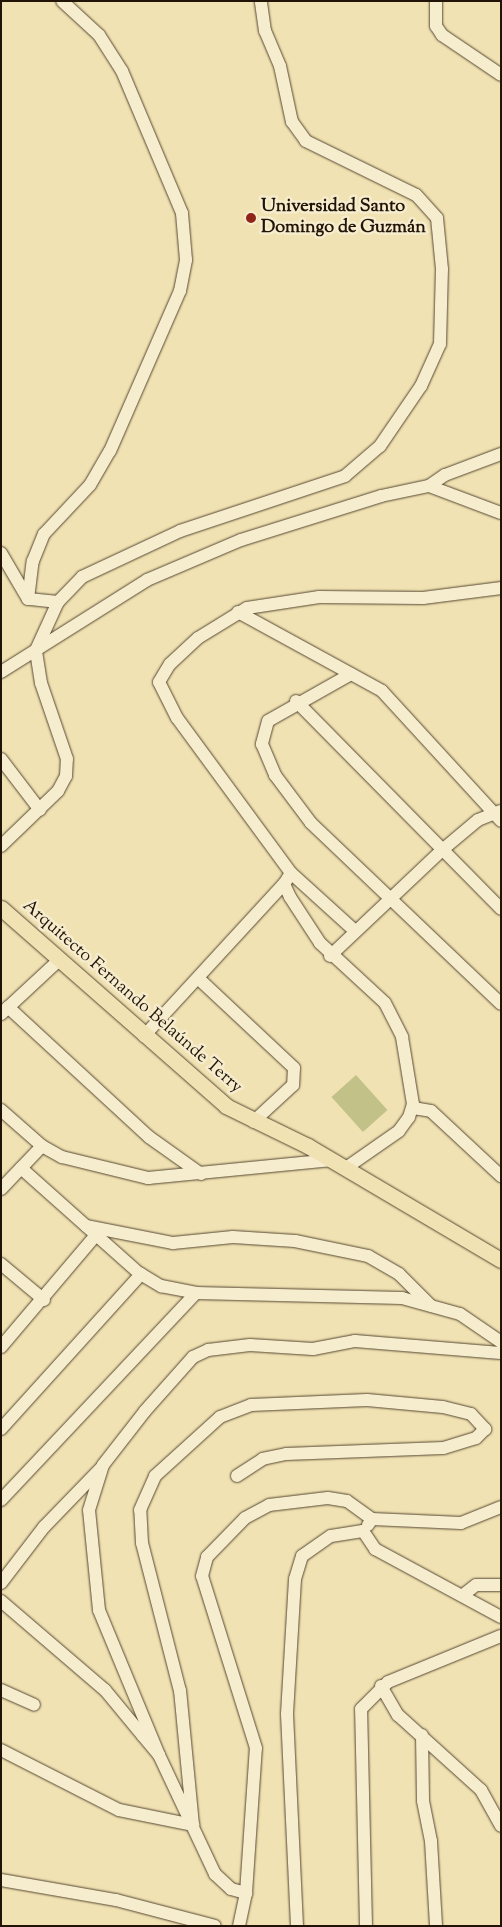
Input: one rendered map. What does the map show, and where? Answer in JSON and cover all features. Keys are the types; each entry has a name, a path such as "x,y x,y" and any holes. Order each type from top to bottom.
{"main road":[{"name":"Arquitecto Fernando Belaúnde Terry","path":"1,908 58,961 198,1084 253,1122 332,1160 501,1260"}],"street":[{"path":"28,599 33,561 44,534 90,485 110,450 180,291 186,260 182,213 122,71 99,35 62,1"},
{"path":"1,846 58,791 67,759 41,683 36,650 58,602 82,577 161,539 345,476 380,446 422,386 440,344 442,269 437,218 416,195 306,141 292,122 280,66 264,30 261,1"},
{"path":"436,1 436,26 442,35 501,75"},
{"path":"1,672 147,580 241,540 381,496 429,486 501,454"},
{"path":"429,486 501,513"},
{"path":"1,553 28,599"},
{"path":"346,1168 399,1131 412,1108 396,1019 378,996 330,956 288,879 177,718 160,682 184,649 238,612 319,597 423,598 501,588"},
{"path":"28,599 58,602"},
{"path":"238,612 382,691 402,710 498,815 442,851 388,898 330,956"},
{"path":"351,674 296,701 268,721 263,733 262,744 275,775 311,823 501,1004"},
{"path":"296,701 501,909"},
{"path":"1,759 40,810"},
{"path":"288,879 355,931"},
{"path":"144,1036 199,979 288,879"},
{"path":"58,961 5,1011 148,1136 202,1174"},
{"path":"199,979 294,1068 294,1085 253,1122"},
{"path":"412,1108 430,1111 501,1176"},
{"path":"1,1110 42,1146 62,1156 148,1178 332,1160"},
{"path":"1,1189 42,1146"},
{"path":"21,1168 141,1274 161,1286 196,1293 358,1294 431,1306 460,1314 501,1342"},
{"path":"86,1226 173,1243 233,1237 295,1241 368,1256 399,1274 431,1306"},
{"path":"1,1347 44,1300 96,1235"},
{"path":"1,1264 44,1300"},
{"path":"1,1428 141,1274"},
{"path":"1,1500 196,1293"},
{"path":"1,1583 44,1527 103,1465 181,1369 208,1350 250,1346 314,1349 355,1341 501,1353"},
{"path":"193,1825 180,1692 142,1543 140,1510 156,1476 220,1417 251,1405 367,1400 424,1405 471,1414 485,1429 476,1438 443,1448 286,1454 263,1459 237,1476"},
{"path":"103,1465 90,1510 99,1610 159,1755 215,1874 231,1889 246,1894"},
{"path":"239,1926 246,1894 256,1748 202,1576 207,1558 245,1518 269,1505 328,1498 347,1501 372,1519 461,1523 501,1507"},
{"path":"297,1926 287,1714 295,1579 302,1556 313,1544 363,1531 372,1519"},
{"path":"363,1531 375,1549 501,1617"},
{"path":"463,1596 476,1585 501,1585"},
{"path":"1,1602 105,1690 159,1755"},
{"path":"366,1926 358,1716 381,1686 501,1636"},
{"path":"381,1686 398,1714 481,1790 501,1826"},
{"path":"1,1690 34,1705"},
{"path":"422,1735 423,1801 431,1842 436,1926"},
{"path":"1,1750 119,1810 193,1825"},
{"path":"1,1880 116,1900 214,1926"}],"green space":[{"path":"356,1075 387,1110 363,1132 331,1097"}],"place":[{"name":"Universidad Santo Domingo de Guzmán","path":"251,218"}]}
